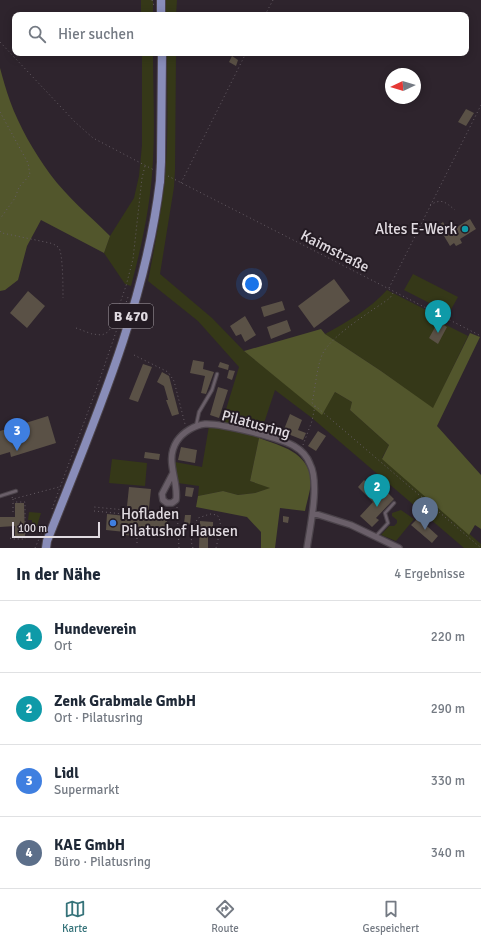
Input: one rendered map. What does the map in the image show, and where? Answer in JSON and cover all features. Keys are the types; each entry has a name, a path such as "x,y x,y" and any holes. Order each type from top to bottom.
{"main road":[{"name":"B 470","path":"45,546 86,446 128,323 148,253 162,178 162,56"}],"street":[{"name":"Pilatusring","path":"173,473 162,494 163,500 167,503 172,503 176,500 177,494 172,461 174,449 178,439 187,431 196,426 214,424 260,435 292,445 301,451 310,463 313,472 312,512 307,548"},
{"path":"312,512 351,525 398,548"}],"lane":[{"path":"196,426 199,412 212,390 217,374"},
{"path":"0,496 16,491"},
{"path":"376,536 388,523 385,513 394,503"}],"path":[{"path":"152,0 153,5 158,3"},
{"path":"266,12 272,0"},
{"path":"0,42 12,55"},
{"path":"13,56 75,122 93,138 152,169"},
{"path":"181,182 244,56"},
{"path":"388,289 481,105"},
{"path":"0,112 28,163 30,175 19,187 15,198 0,220"},
{"path":"76,328 97,336 105,334 112,326 126,286 132,259 145,165"},
{"name":"Kaimstraße","path":"162,178 181,182 481,336"},
{"path":"430,205 443,201 455,210"},
{"path":"0,231 2,233 50,243 60,250 63,298"},
{"path":"126,286 131,288"},
{"path":"394,292 390,298 337,336 327,345 322,356 312,403 481,548"},
{"path":"52,509 129,296"},
{"path":"134,355 168,372 174,381 187,431"},
{"path":"301,451 312,421 315,405"},
{"path":"13,499 60,487"},
{"path":"12,493 13,515"},
{"path":"176,500 179,548"},
{"path":"10,538 25,539 24,502 13,502"},
{"path":"94,507 125,510 124,514 94,511"},
{"path":"193,548 191,534 194,524 198,518 210,514 217,515 221,522 216,548"},
{"path":"35,548 44,529"},
{"path":"136,543 137,536"}],"green space":[{"path":"141,0 153,0 153,12 141,12"},
{"path":"166,0 177,0 176,12 166,12"},
{"path":"142,56 153,56 154,120 152,176 145,224 131,286 125,284 104,253 110,236 134,198 139,176 142,145"},
{"path":"167,56 176,56 174,187 160,274 212,318 244,351 322,414 335,392 352,402 350,410 389,445 382,458 481,544 481,548 464,548 312,418 275,390 259,438 250,481 271,488 255,493 238,495 223,491 198,496 199,486 178,483 175,462 202,467 209,426 220,429 239,367 198,321 148,281 164,188 167,154"},
{"path":"0,68 7,93 22,129 38,157 64,191 110,236 104,253 41,220 27,246 18,280 5,290 0,291"},
{"path":"413,274 458,297 449,313 404,290"},
{"path":"387,290 436,315 434,319 468,336 433,409 381,371 325,334 366,309"},
{"path":"321,329 325,334 433,408 470,333 480,337 437,426 481,475 481,529 475,525 469,535 382,459 389,445 350,410 352,402 335,392 322,415 244,351"},
{"path":"259,438 284,447 299,457 309,470 311,480 305,511 280,508 275,548 261,548 261,532 247,517 196,507 198,496 223,491 238,495 255,493 270,488 250,481"},
{"path":"112,459 147,463 145,486 109,483"},
{"path":"401,510 414,519 396,541 381,535 389,526 394,526 397,523 397,520 392,516 392,513"},
{"path":"29,512 41,513 36,529 32,529 32,520 28,520"}],"building":[{"path":"232,56 238,60 236,66 229,62"},
{"path":"466,109 474,113 466,126 458,122"},
{"path":"470,219 476,229 460,239 462,243 456,246 454,243 450,246 438,226 443,222 449,232"},
{"path":"334,279 350,301 314,328 298,306"},
{"path":"28,291 45,306 27,328 10,313"},
{"path":"282,301 285,310 264,317 261,307"},
{"path":"245,316 256,335 245,342 241,334 236,336 230,326"},
{"path":"287,320 291,331 271,339 267,327"},
{"path":"438,322 447,327 438,344 429,338"},
{"path":"193,360 204,362 203,369 214,372 206,394 201,393 205,376 190,373"},
{"path":"220,362 229,365 228,370 218,367"},
{"path":"143,364 152,367 138,402 129,399"},
{"path":"229,370 235,371 232,380 227,378"},
{"path":"162,372 169,376 179,414 172,416 166,400 168,400 164,386 157,382"},
{"path":"218,387 228,390 219,418 210,415"},
{"path":"290,414 302,420 298,430 306,433 303,440 283,432"},
{"path":"48,416 56,443 11,457 10,452 0,455 0,431"},
{"path":"270,425 281,429 279,434 268,430"},
{"path":"318,431 326,436 316,451 308,446"},
{"path":"181,447 197,450 195,463 178,460"},
{"path":"145,452 160,454 159,460 144,458"},
{"path":"364,480 380,495 385,490 394,499 376,518 379,520 372,527 360,516 373,502 358,487"},
{"path":"129,487 151,489 148,518 167,520 166,536 146,534 146,537 124,535 125,532 106,530 107,514 126,516"},
{"path":"186,487 194,488 192,497 185,496"},
{"path":"15,503 24,503 25,537 15,537 15,526 0,527 0,517 15,517"},
{"path":"185,515 191,515 190,525 184,524"},
{"path":"283,516 289,517 288,523 283,522"},
{"path":"418,518 438,536 432,543 411,525"},
{"path":"200,521 213,522 213,534 208,534 208,548 199,548"}],"place":[{"name":"Altes E-Werk","path":"465,229"},
{"name":"Hundeverein","path":"438,333"},
{"name":"Lidl","path":"17,451"},
{"name":"Zenk Grabmale GmbH","path":"377,507"},
{"name":"Hofladen Pilatushof Hausen","path":"113,523"},
{"name":"KAE GmbH","path":"425,530"}]}
